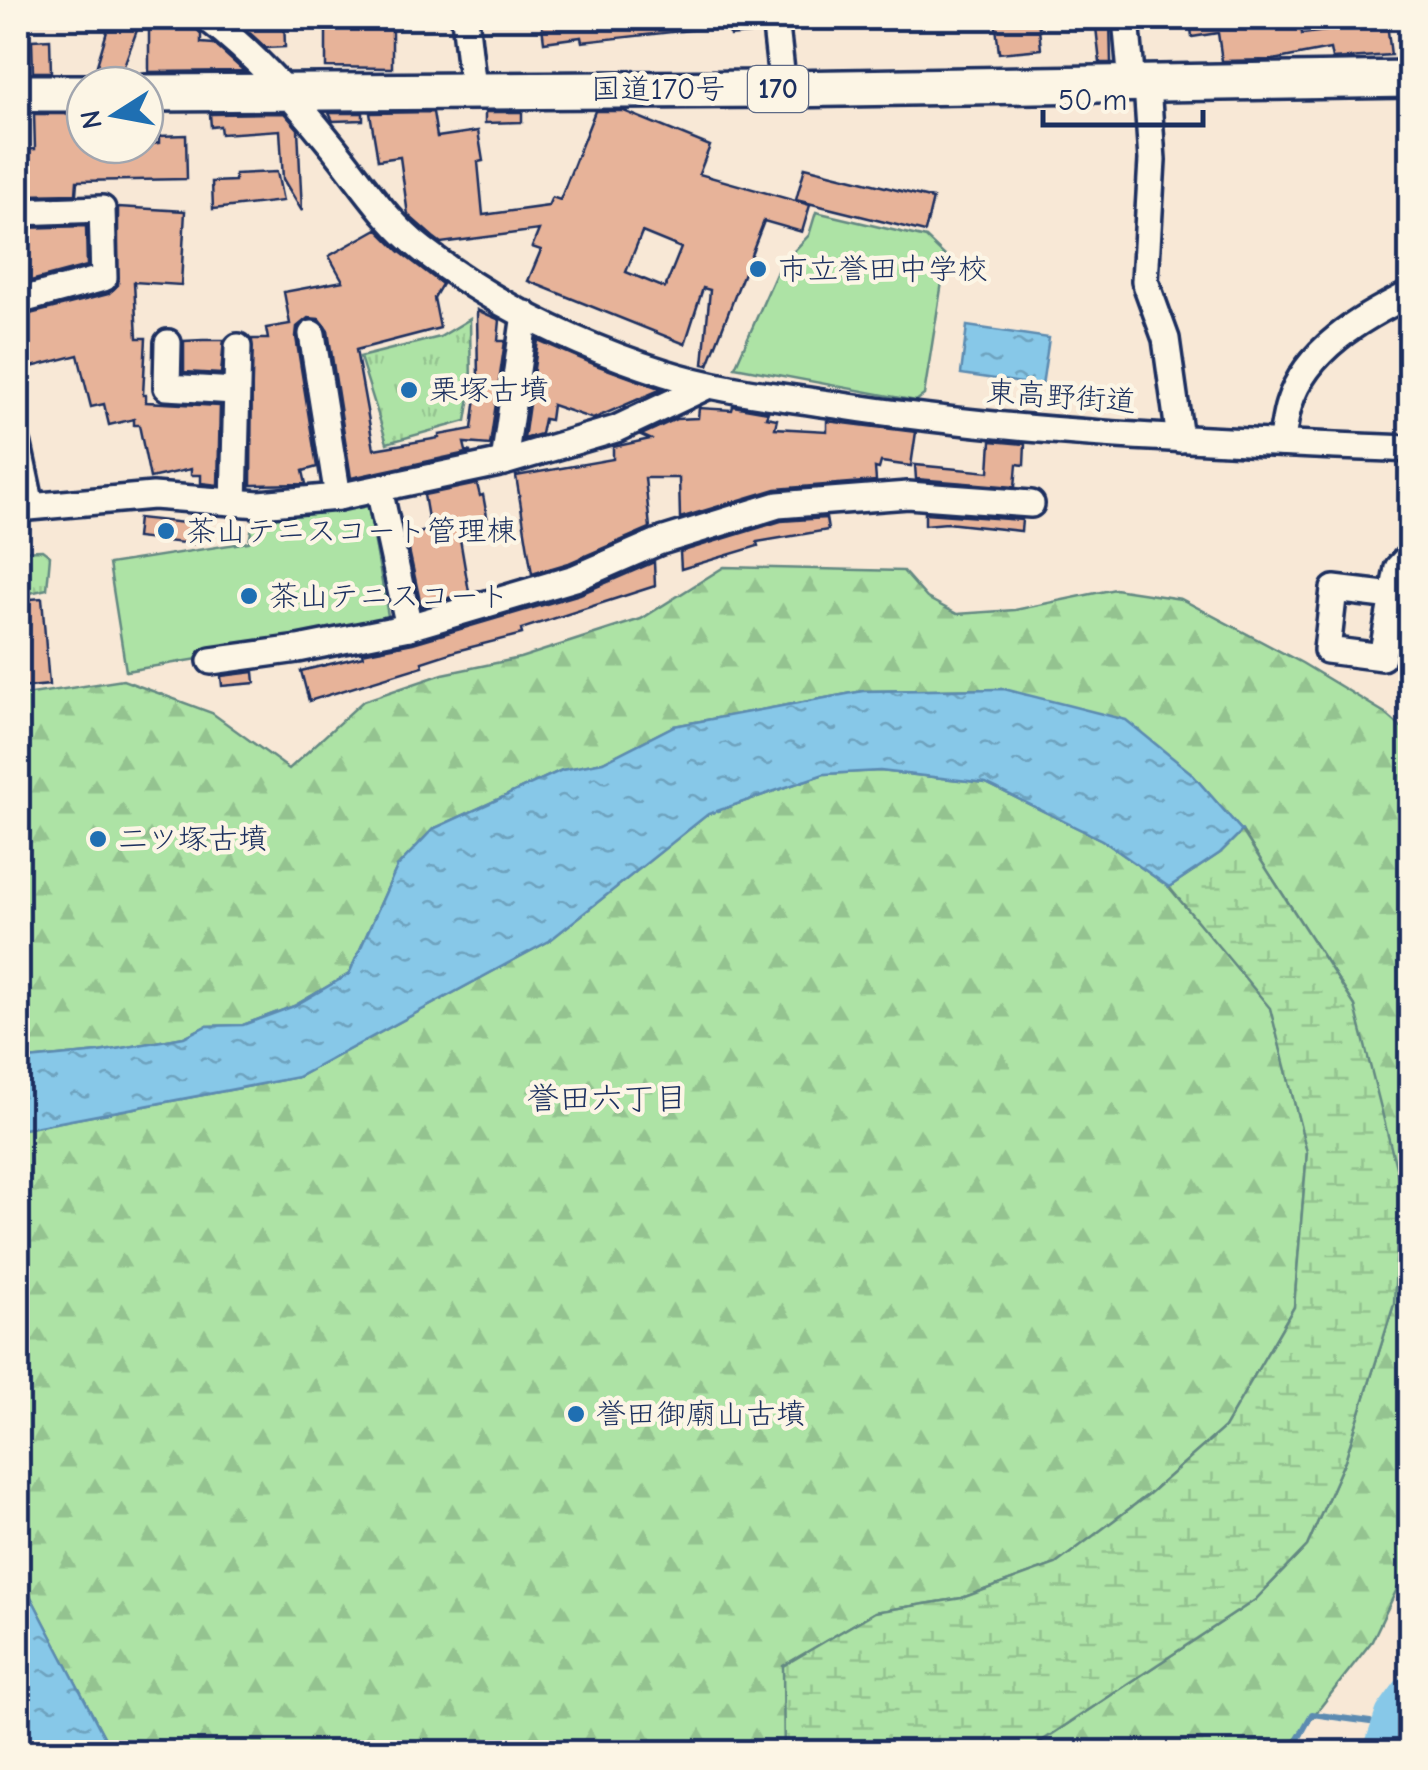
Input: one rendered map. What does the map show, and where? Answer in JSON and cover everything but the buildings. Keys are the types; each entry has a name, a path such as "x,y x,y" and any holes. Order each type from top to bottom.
{"highway":[{"name":"国道170号","path":"165,92 784,89 1410,79"},
{"path":"18,93 65,93"}],"street":[{"name":"東高野街道","path":"207,18 232,37 286,92 397,228 465,280 525,314 612,355 709,385 922,418 1180,439 1410,448"},
{"path":"465,18 472,89"},
{"path":"775,18 784,89"},
{"path":"1126,18 1152,160 1145,281 1166,339 1180,439"},
{"path":"18,212 102,208 104,278 18,302"},
{"path":"1281,443 1297,384 1319,355 1353,326 1410,294"},
{"path":"504,462 525,314"},
{"path":"312,334 338,497"},
{"path":"168,343 167,387 235,392"},
{"path":"234,503 238,347"},
{"path":"18,445 24,507 154,496 286,503 338,497 504,462 616,430 709,385"},
{"path":"379,489 409,628"},
{"path":"211,662 409,628 575,578 658,542 778,505 908,494 1031,504"},
{"path":"1393,596 1398,568 1410,555"}],"green space":[{"path":"816,212 926,238 946,257 924,395 916,401 735,367 779,267 809,235"},
{"path":"470,319 471,391 466,421 387,443 360,357 440,337"},
{"name":"茶山テニスコート","path":"368,504 390,627 126,671 109,564 249,542 254,516"},
{"path":"42,550 50,556 47,589 18,596 18,551"},
{"path":"724,567 903,571 927,598 957,614 1015,610 1115,589 1181,599 1302,663 1385,713 1410,735 1410,1562 1372,1641 1294,1741 1280,1752 1025,1752 1255,1600 1307,1546 1345,1460 1394,1304 1355,1006 1242,831 1190,772 1004,689 863,691 674,726 603,762 562,770 433,829 397,867 349,974 294,1006 243,1025 206,1026 184,1037 99,1052 18,1060 18,696 123,680 212,713 289,769 363,701 443,674 520,658 641,619"},
{"path":"880,771 986,783 1102,840 1169,887 1270,1007 1307,1152 1294,1307 1224,1428 1149,1494 1056,1564 962,1598 875,1612 784,1666 784,1752 112,1752 18,1572 18,1130 298,1077 549,941 708,814 824,774"},
{"path":"1242,831 1355,1006 1400,1183 1394,1304 1345,1460 1307,1546 1255,1600 1025,1752 784,1752 783,1666 875,1612 962,1598 1056,1564 1149,1494 1224,1428 1294,1307 1307,1152 1270,1008 1169,887 1220,853"}],"water":[{"path":"967,326 1049,338 1042,386 961,374"},
{"path":"1004,689 1126,720 1190,772 1242,831 1220,853 1169,887 1102,840 986,783 880,771 824,774 708,814 549,941 298,1077 18,1130 18,1060 99,1052 184,1037 206,1026 243,1025 294,1006 349,974 397,867 433,829 562,770 603,762 674,726 863,691"},
{"path":"18,1572 112,1752 18,1752"}],"waterway":[{"path":"1382,1752 1394,1716 1410,1694"},
{"path":"1291,1752 1312,1714 1370,1722"}],"place":[{"name":"市立誉田中学校","path":"758,269"},
{"name":"栗塚古墳","path":"409,390"},
{"name":"茶山テニスコート管理棟","path":"166,531"},
{"name":"茶山テニスコート","path":"249,596"},
{"name":"二ツ塚古墳","path":"98,839"},
{"name":"誉田御廟山古墳","path":"576,1414"}],"district":[{"name":"誉田六丁目","path":"607,1098"}]}
